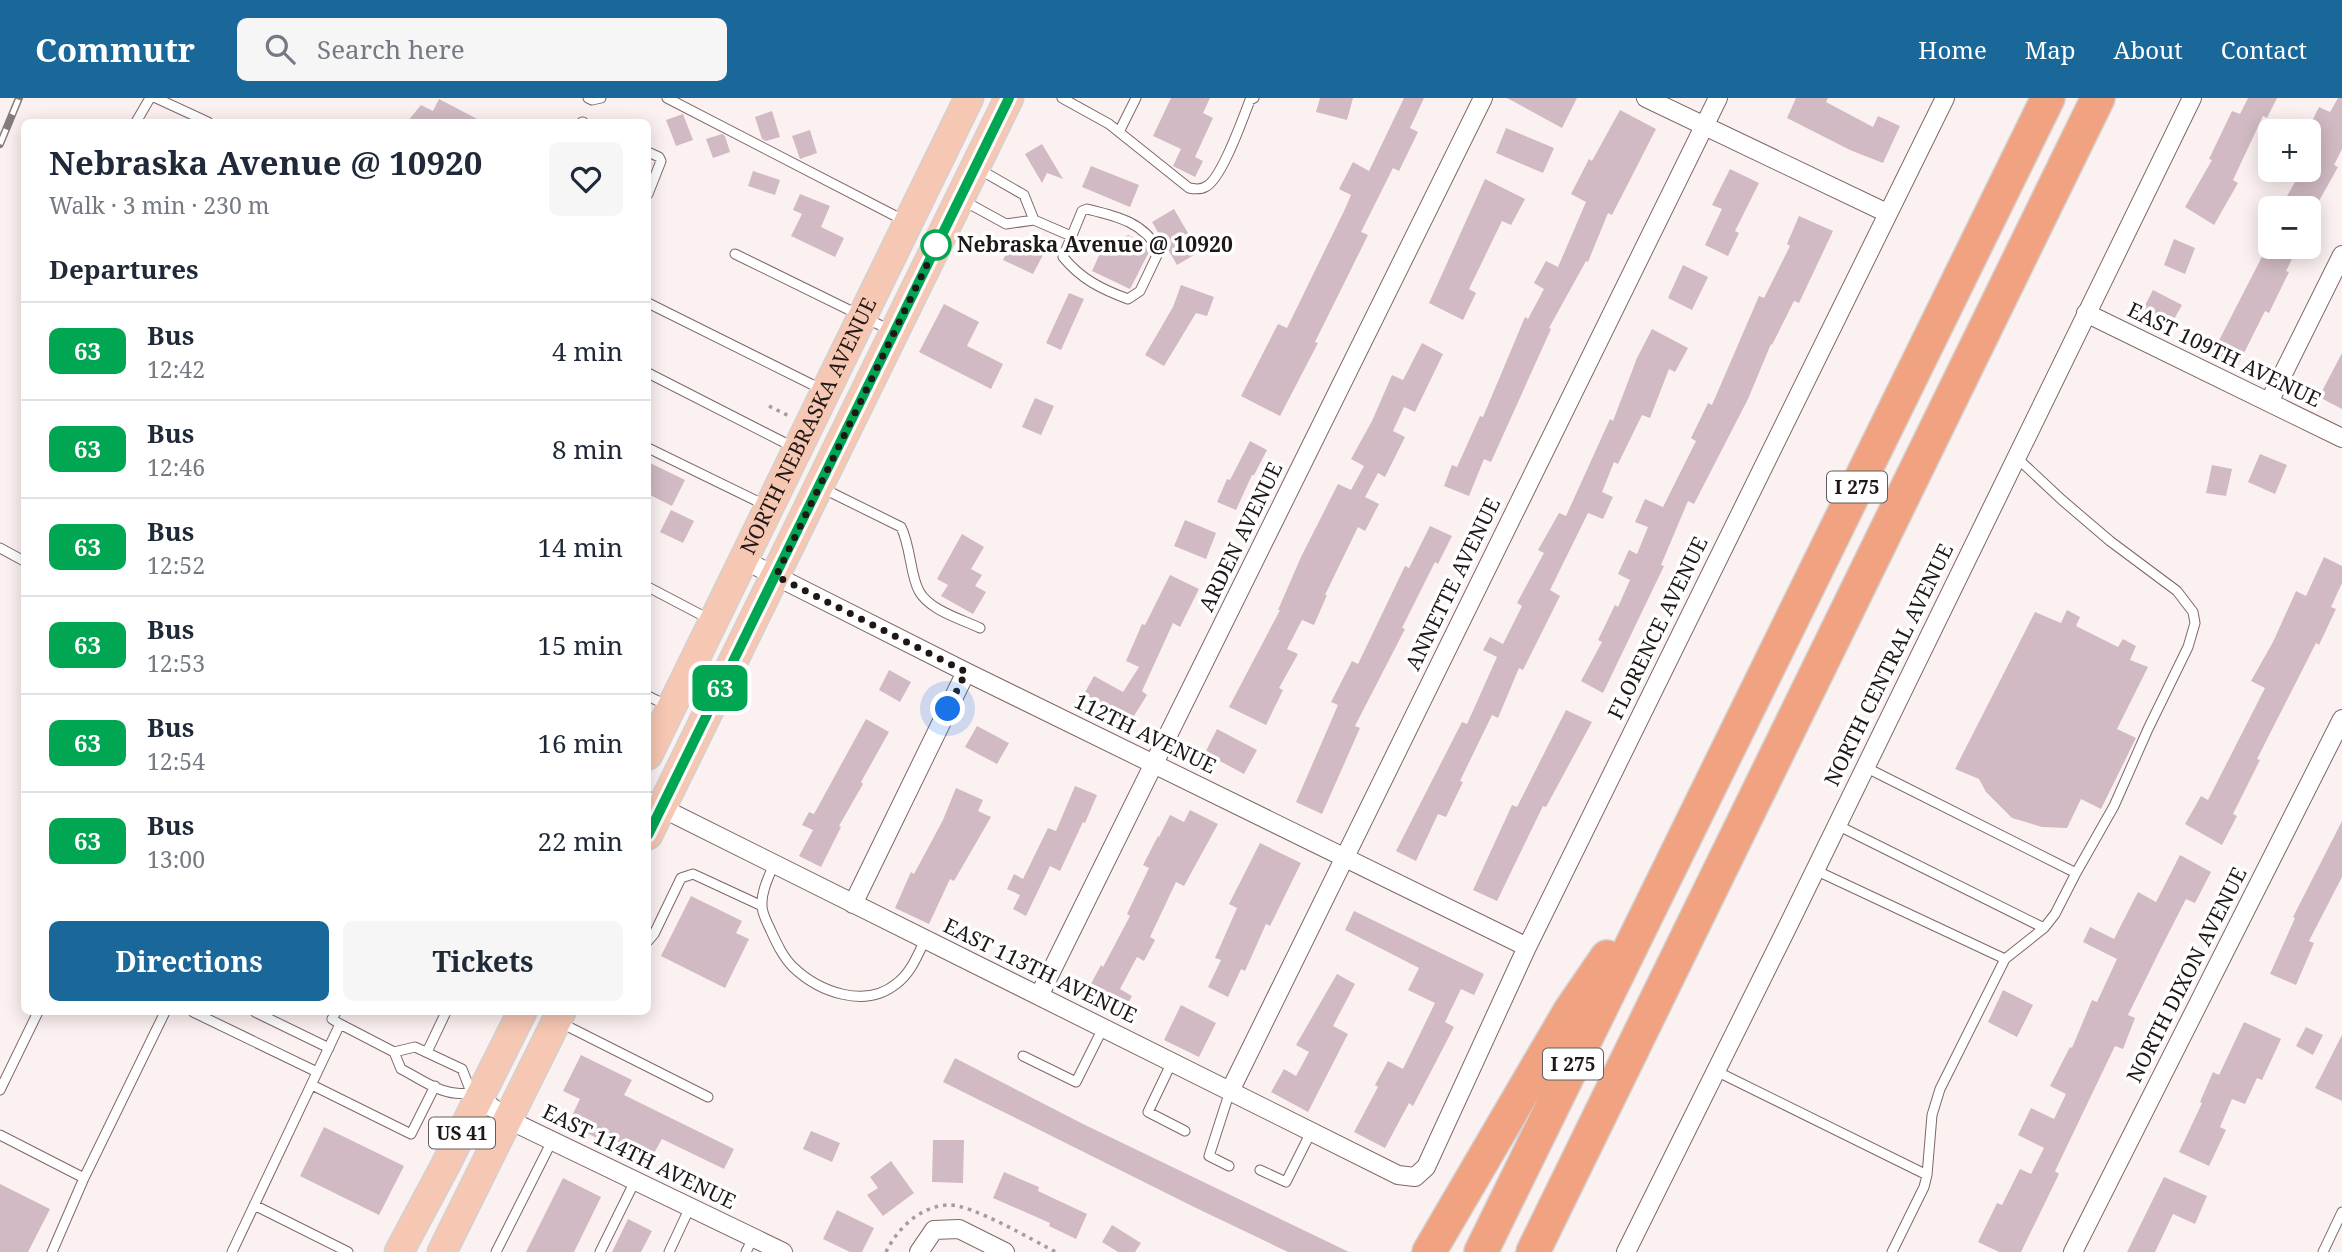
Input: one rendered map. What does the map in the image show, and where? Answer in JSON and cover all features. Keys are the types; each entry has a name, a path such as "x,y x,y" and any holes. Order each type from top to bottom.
{"highway":[{"name":"I 275","path":"1481,1252 2048,98"},
{"name":"I 275","path":"1533,1252 2098,98"},
{"path":"1429,1252 1570,1012 1665,875"}],"main road":[{"name":"NORTH NEBRASKA AVENUE","path":"651,741 659,702 713,621 969,98"},
{"name":"NORTH NEBRASKA AVENUE","path":"654,805 776,576 975,167 1003,100"},
{"name":"US 41","path":"398,1252 475,1095 520,1015"},
{"name":"US 41","path":"442,1252 559,1016"}],"street":[{"name":"ARDEN AVENUE","path":"1039,996 1483,98"},
{"path":"1646,98 1887,214"},
{"name":"ANNETTE AVENUE","path":"1230,1091 1718,98"},
{"name":"FLORENCE AVENUE","path":"1415,1177 1426,1167 1527,947 1945,98"},
{"name":"NORTH CENTRAL AVENUE","path":"1626,1252 2192,98"},
{"path":"2269,402 2342,254"},
{"name":"EAST 109TH AVENUE","path":"2086,313 2342,438"},
{"name":"112TH AVENUE","path":"744,560 1527,947"},
{"path":"853,904 966,672"},
{"name":"NORTH DIXON AVENUE","path":"2073,1252 2342,719"},
{"name":"EAST 113TH AVENUE","path":"654,805 1398,1175 1415,1177"},
{"name":"EAST 114TH AVENUE","path":"475,1095 507,1119 690,1207 749,1245 783,1252"},
{"path":"919,1252 934,1230 959,1229 1005,1252"}],"lane":[{"path":"138,119 150,98"},
{"path":"156,98 202,119"},
{"path":"588,98 601,98"},
{"path":"667,98 908,222"},
{"path":"1062,98 1109,124 1189,188 1207,187 1214,180 1233,144 1250,99"},
{"path":"1119,132 1136,98"},
{"path":"651,153 662,161 651,187"},
{"path":"975,167 1024,195 1034,220"},
{"path":"960,198 1006,224 1034,220 1071,236"},
{"path":"1087,209 1129,220 1147,233 1159,251 1140,292 1128,299 1098,288 1073,270 1063,257 1071,236 1082,211 1087,209"},
{"path":"734,254 894,332"},
{"path":"651,304 826,391"},
{"path":"651,375 797,449"},
{"path":"651,449 769,507"},
{"path":"1892,1252 1924,1187 1932,1115 1940,1089 2005,959 2044,928 2056,914 2114,806 2188,647 2195,623 2193,612 2177,591 2091,525 2016,457"},
{"path":"819,487 901,527 919,591 933,605 980,628"},
{"path":"0,548 21,559"},
{"path":"651,589 713,621"},
{"path":"1865,767 2076,873"},
{"path":"1837,825 2044,928"},
{"path":"774,864 766,883 762,906 779,949 793,967 812,983 852,996 872,996 895,985 912,968 925,940"},
{"path":"1815,870 2005,959"},
{"path":"651,938 681,878 687,875 693,874 762,906"},
{"path":"0,1090 37,1015"},
{"path":"51,1252 164,1015"},
{"path":"199,1015 317,1072"},
{"path":"262,1015 329,1048"},
{"path":"334,1015 332,1019 340,1024 394,1052 401,1069 458,1096 475,1095 462,1069 415,1047 394,1052"},
{"path":"427,1052 445,1015"},
{"path":"559,1016 708,1097"},
{"path":"234,1251 340,1024"},
{"path":"1023,1056 1076,1082 1103,1028"},
{"path":"1172,1062 1148,1112 1185,1130"},
{"path":"1716,1071 1927,1175"},
{"path":"312,1084 411,1134 435,1086"},
{"path":"1229,1166 1209,1156 1230,1091"},
{"path":"1260,1170 1286,1182 1311,1132"},
{"path":"0,1135 84,1178"},
{"path":"496,1252 552,1141"},
{"path":"600,1252 635,1181"},
{"path":"254,1205 348,1252"},
{"path":"669,1252 690,1207"},
{"path":"2323,1252 2342,1212"}],"path":[{"path":"769,406 789,416"}],"building":[{"path":"1171,98 1210,98 1203,113 1213,118 1195,157 1203,161 1195,177 1173,166 1181,149 1153,136"},
{"path":"1320,98 1353,98 1347,120 1316,112"},
{"path":"1404,98 1424,98 1410,128 1418,132 1399,171 1393,168 1361,232 1368,235 1315,342 1318,343 1280,416 1241,396 1278,324 1287,328 1345,209 1351,195 1339,189 1353,162 1369,171"},
{"path":"1507,98 1577,98 1562,128"},
{"path":"1796,98 1828,98 1826,102 1873,127 1878,116 1900,126 1883,163 1850,150 1787,118"},
{"path":"2248,98 2277,98 2267,118 2263,116 2258,119 2258,127 2233,180 2238,183 2214,225 2185,207 2212,160 2209,159 2232,111 2240,114"},
{"path":"2338,98 2342,98 2342,149 2334,165 2338,167 2321,197 2287,196 2295,182 2321,182 2321,119 2313,119 2319,107 2330,112"},
{"path":"439,99 477,119 409,119 421,105 433,111"},
{"path":"1620,110 1656,129 1612,215 1608,213 1588,262 1586,261 1549,328 1551,329 1491,462 1484,459 1469,496 1444,486 1452,465 1457,467 1480,416 1483,417 1525,317 1528,319 1544,289 1534,283 1546,261 1558,267 1586,202 1571,194"},
{"path":"772,111 780,137 766,141 762,139 755,117"},
{"path":"683,114 693,140 676,146 666,120"},
{"path":"1506,128 1554,148 1543,173 1496,153"},
{"path":"810,130 817,153 800,159 792,136"},
{"path":"722,134 730,152 713,158 706,139"},
{"path":"1042,144 1063,179 1047,173 1042,183 1025,154"},
{"path":"1091,166 1139,185 1130,207 1082,187"},
{"path":"1730,169 1759,183 1735,231 1739,233 1728,256 1705,245 1722,209 1712,205"},
{"path":"753,171 780,180 775,195 748,186"},
{"path":"1485,179 1525,199 1511,225 1502,221 1469,289 1476,293 1463,320 1429,303"},
{"path":"800,194 830,206 821,227 844,238 835,257 791,236 802,214 793,210"},
{"path":"1174,209 1199,252 1177,265 1152,222"},
{"path":"1799,216 1833,231 1799,303 1794,301 1771,344 1748,399 1694,504 1688,501 1661,565 1664,566 1603,693 1581,681 1602,642 1598,640 1615,605 1618,607 1630,580 1618,574 1629,550 1637,554 1648,527 1635,522 1645,499 1663,507 1696,441 1691,438 1708,403 1712,405 1759,296 1764,298 1790,246 1787,244"},
{"path":"1128,235 1145,243 1150,250 1130,289 1092,271 1101,251"},
{"path":"2174,239 2195,248 2185,274 2164,265"},
{"path":"1013,240 1043,255 1033,274 1003,260"},
{"path":"2261,259 2292,259 2286,271 2289,272 2269,313 2265,311 2238,365 2213,352"},
{"path":"1683,265 1708,277 1692,310 1668,298"},
{"path":"1181,285 1214,297 1207,316 1196,313 1164,366 1145,355 1173,307"},
{"path":"2153,290 2182,305 2168,330 2140,315"},
{"path":"1069,293 1084,299 1061,350 1046,343"},
{"path":"944,304 979,322 967,346 1003,364 991,389 919,352"},
{"path":"1652,329 1688,348 1675,372 1669,369 1650,418 1642,415 1618,464 1614,462 1602,492 1613,497 1603,519 1588,513 1550,590 1560,596 1523,670 1519,668 1498,718 1492,715 1446,817 1438,814 1416,861 1396,851 1462,722 1467,724 1497,657 1483,650 1490,637 1503,644 1522,606 1517,603 1544,553 1538,550 1559,513 1566,516 1610,419 1613,421 1637,358"},
{"path":"1422,343 1443,354 1415,412 1404,407 1393,431 1405,437 1385,477 1378,473 1365,497 1379,504 1365,531 1358,527 1325,595 1314,625 1302,620 1287,649 1298,654 1279,688 1283,690 1266,725 1229,707 1280,610 1301,557 1338,484 1351,490 1364,466 1351,459 1372,421 1392,375 1403,380"},
{"path":"2342,353 2342,409 2319,397"},
{"path":"1035,398 1054,406 1041,435 1022,427"},
{"path":"1250,441 1267,450 1236,510 1217,502 1227,479 1230,480"},
{"path":"2260,454 2287,465 2275,494 2248,482"},
{"path":"651,463 685,480 672,506 651,496"},
{"path":"2212,465 2232,469 2226,496 2206,493"},
{"path":"671,510 694,521 683,543 660,532"},
{"path":"1185,520 1216,533 1206,559 1174,546"},
{"path":"1430,526 1452,536 1438,564 1435,562 1402,628 1405,629 1355,726 1360,728 1322,814 1296,802 1338,705 1331,702 1352,661 1358,664 1405,566 1409,568"},
{"path":"962,534 984,547 971,569 982,575 975,586 986,592 973,614 941,596 948,585 937,579"},
{"path":"2324,557 2342,566 2342,583 2331,607 2336,609 2257,759 2260,760 2233,814 2237,816 2222,845 2185,824 2201,796 2208,800 2265,688 2251,681 2273,642 2296,591 2306,596"},
{"path":"1170,575 1199,589 1180,627 1173,623 1142,691 1147,695 1132,719 1102,701 1100,703 1084,694 1094,676 1123,692 1139,667 1126,661 1142,624 1145,625"},
{"path":"2067,610 2080,617 2076,626 2118,647 2123,639 2136,646 2130,660 2148,667 2117,729 2136,738 2101,809 2081,799 2067,828 2042,827 2012,818 1986,792 1979,779 1955,769 2035,612 2061,623"},
{"path":"889,670 911,682 900,702 879,690"},
{"path":"1566,710 1592,722 1546,807 1543,806 1497,901 1473,890 1512,805 1517,807"},
{"path":"866,719 889,732 861,782 863,784 839,826 841,827 821,867 799,856 813,830 802,825 809,812 814,814"},
{"path":"977,726 1009,743 997,764 965,747"},
{"path":"1217,729 1257,750 1244,774 1205,753"},
{"path":"1075,786 1097,795 1060,871 1050,866 1026,916 1013,909 1020,895 1007,889 1014,874 1023,879 1048,828 1056,831"},
{"path":"956,788 983,800 978,811 991,817 954,881 950,879 929,924 895,908 911,872 914,874 943,820"},
{"path":"1190,810 1218,824 1184,886 1176,882 1150,937 1155,940 1144,961 1137,957 1120,989 1132,996 1121,1017 1084,997 1130,916 1127,914 1149,868 1143,865 1158,836 1170,815 1184,822"},
{"path":"2342,821 2342,877 2309,941 2314,943 2296,985 2270,974 2295,918 2293,917"},
{"path":"1260,843 1301,863 1270,926 1266,924 1245,971 1241,969 1228,997 1208,987 1221,960 1215,958 1237,908 1229,904"},
{"path":"2180,855 2211,872 2195,903 2186,899 2161,948 2128,1015 2135,1018 2123,1049 2115,1046 2055,1171 2059,1174 2021,1252 1999,1252 1978,1242 1997,1203 2002,1205 2020,1169 2031,1174 2044,1148 2018,1135 2031,1108 2054,1119 2066,1094 2050,1086 2070,1047 2072,1048 2092,1000 2097,1002 2117,959 2083,942 2090,927 2114,939 2138,892 2156,902"},
{"path":"691,896 742,921 736,933 749,939 725,988 661,956"},
{"path":"1354,911 1484,974 1474,995 1461,989 1445,1022 1454,1027 1413,1106 1409,1103 1385,1148 1354,1132 1378,1087 1375,1085 1388,1061 1403,1069 1435,1003 1408,990 1419,968 1345,930"},
{"path":"1337,974 1355,984 1333,1026 1348,1034 1308,1112 1271,1092 1284,1069 1296,1076 1309,1052 1296,1045"},
{"path":"2003,990 2033,1005 2017,1037 1988,1022"},
{"path":"1181,1005 1216,1023 1199,1057 1164,1040"},
{"path":"2244,1022 2281,1039 2262,1080 2257,1078 2245,1104 2232,1099 2220,1127 2226,1130 2209,1166 2179,1152 2213,1072 2219,1075"},
{"path":"2306,1027 2323,1035 2313,1055 2296,1046"},
{"path":"2342,1035 2342,1101 2315,1088"},
{"path":"581,1055 632,1080 624,1095 734,1149 724,1169 662,1139 650,1160 602,1133 599,1139 568,1124 580,1099 563,1091"},
{"path":"955,1058 1083,1124 1349,1252 1288,1252 1194,1207 943,1082"},
{"path":"324,1127 404,1166 379,1215 300,1176"},
{"path":"811,1131 840,1143 832,1162 803,1149"},
{"path":"933,1140 964,1140 963,1183 932,1182"},
{"path":"891,1161 914,1193 883,1216 867,1195 878,1188 870,1177"},
{"path":"1004,1172 1039,1187 1038,1191 1087,1214 1076,1239 1049,1226 1050,1223 993,1198"},
{"path":"2164,1177 2207,1196 2195,1224 2173,1214 2155,1252 2127,1252"},
{"path":"563,1178 601,1197 574,1252 526,1252"},
{"path":"0,1184 50,1209 28,1252 0,1252"},
{"path":"837,1210 874,1228 862,1252 850,1252 823,1239"},
{"path":"628,1219 652,1231 641,1252 612,1252"},
{"path":"1112,1225 1141,1243 1135,1252 1118,1252 1102,1242"}],"railway":[{"path":"0,144 19,98"}],"bus line":[{"name":"63","path":"651,829 1009,98"}],"place":[{"name":"Nebraska Avenue @ 10920","path":"936,245"}],"route":[{"path":"936,245 776,576 966,672 948,709"}]}
